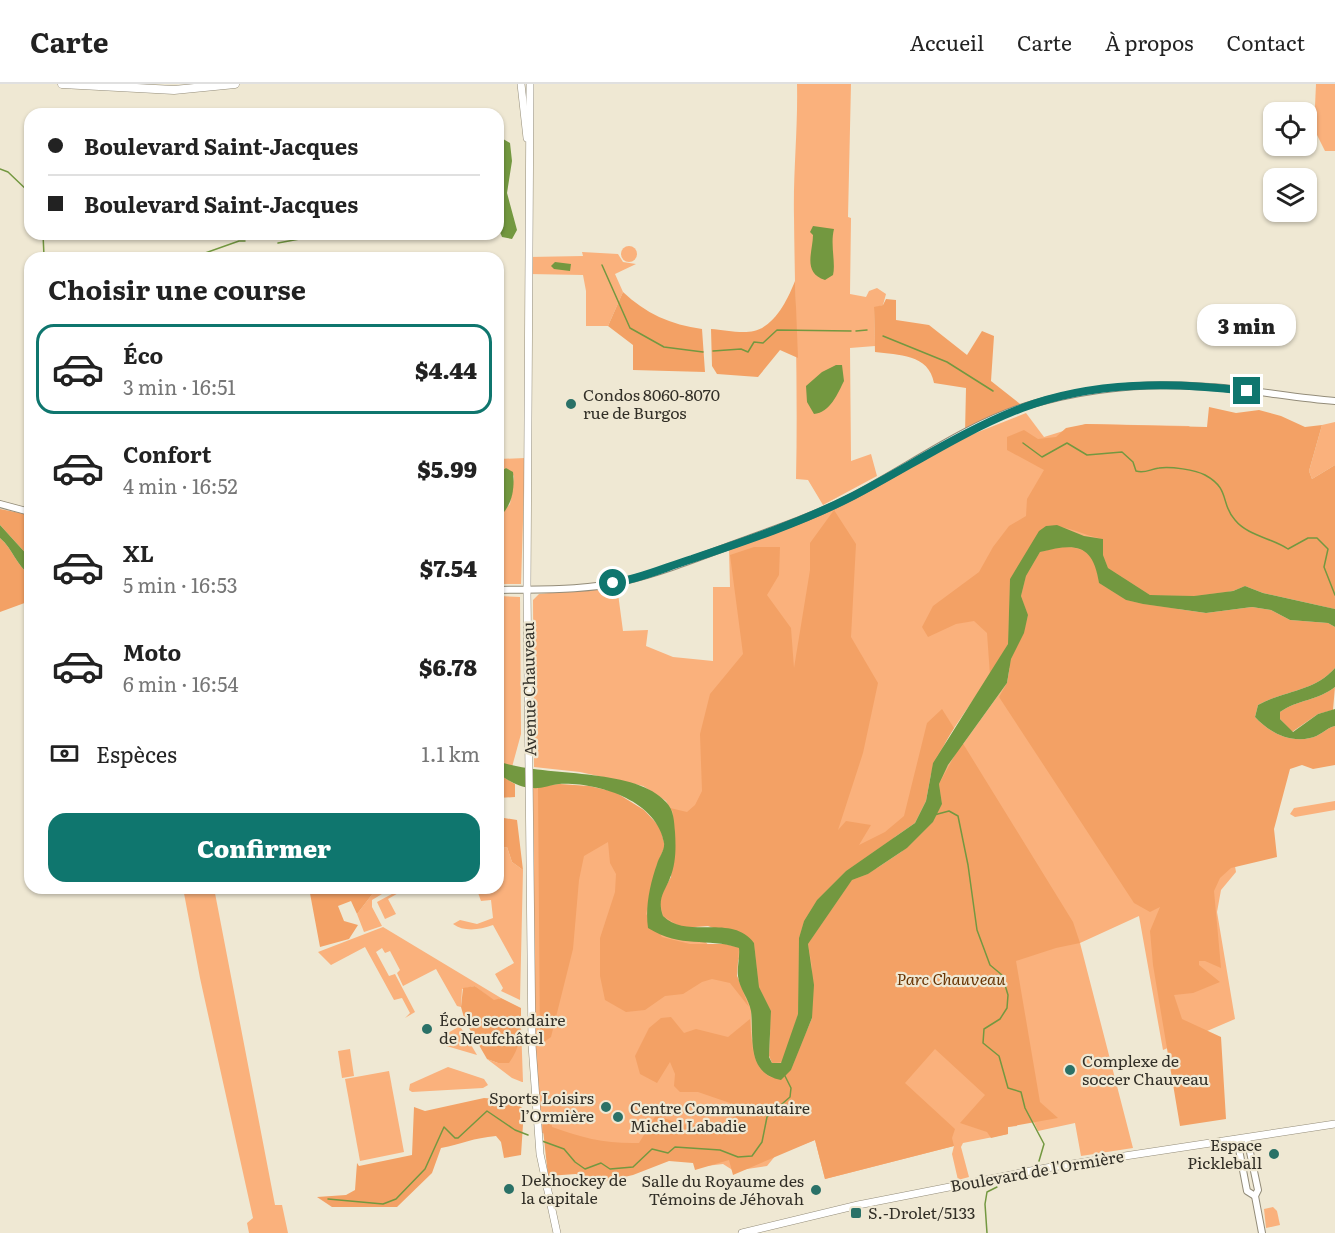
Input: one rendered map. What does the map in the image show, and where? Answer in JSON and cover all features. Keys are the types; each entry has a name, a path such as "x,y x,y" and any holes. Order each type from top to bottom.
{"highway":[{"path":"62,84 174,90 235,84"}],"main road":[{"name":"Avenue Chauveau","path":"521,84 529,143"},
{"name":"Avenue Chauveau","path":"530,84 527,590 533,1089 543,1175 557,1233"},
{"name":"Boulevard de l'Ormière","path":"742,1233 880,1200 1046,1168 1335,1124"}],"street":[{"path":"504,590 590,586 624,581 711,553 798,521 851,497 940,446 995,419 1024,407 1068,395 1138,386 1172,386 1210,387 1335,401"},
{"path":"0,504 24,510"},
{"path":"1247,1138 1258,1190 1255,1196 1262,1233"},
{"path":"1237,1139 1247,1191 1255,1196"}],"green space":[{"path":"797,84 851,84 848,217 851,218 850,294 866,297 869,291 877,288 886,294 883,305 874,308 875,346 850,348 851,461 871,454 877,476 823,505 808,480 796,479 794,200"},
{"path":"1316,84 1335,84 1335,151 1325,151 1317,135"},
{"path":"629,246 637,254 629,262 621,254"},
{"path":"582,252 618,254 623,262 636,264 615,274 623,292 608,326 586,326 586,291 583,275 529,274 529,257 583,256"},
{"path":"795,281 798,358 780,350 758,377 717,374 712,366 711,329 744,332 762,328 780,311"},
{"path":"623,292 640,306 659,317 702,329 705,372 633,370 633,345 608,326"},
{"path":"886,299 896,300 896,320 929,325 967,355 982,331 994,336 991,381 1024,407 965,433 966,388 934,383 931,373 919,361 902,355 875,352 874,307 883,305"},
{"path":"1209,407 1236,413 1259,410 1281,416 1305,427 1322,425 1309,471 1312,479 1335,465 1335,609 1263,593 1245,586 1233,591 1194,596 1150,595 1108,568 1103,555 1103,539 1060,527 1046,526 1010,579 1008,644 990,675 987,633 974,621 956,624 928,637 922,627 933,606 979,572 993,547 1009,526 1026,516 1027,499 1044,470 1007,450 1007,437 1024,430 1038,439 1056,437 1066,428 1086,424 1207,427"},
{"path":"1026,413 1044,437 1086,424 1189,426 1335,609 1245,586 990,675 948,737 932,772 800,1002 781,1063 772,1063 771,1031 666,801 643,786 580,772 534,767 533,600 539,594 617,586 623,631 648,630 646,646 673,657 713,661 713,587 730,587 729,549 834,509 968,436"},
{"path":"1335,422 1335,465 1312,479 1309,471 1322,425"},
{"path":"525,458 521,584 504,584 504,511 510,504 514,476 506,468 504,469 504,459"},
{"path":"0,509 24,514 24,551 0,525"},
{"path":"834,510 856,544 851,637 878,683 863,753 838,830 846,821 871,825 859,845 885,832 904,816 927,723 942,709 954,728 933,763 926,801 915,823 846,871 817,900 804,921 799,938 798,1015 783,1062 772,1063 769,1056 771,1011 759,987 754,943 708,926 682,928 663,916 659,898 671,877 673,812 670,808 687,812 695,805 702,791 700,734 710,694 743,654 730,555 754,547 780,547 779,575 767,595 791,628 794,668 810,570 810,543"},
{"path":"0,538 24,570 24,603 0,612"},
{"path":"1069,547 1088,554 1095,565 1099,583 1126,600 1206,613 1252,607 1271,610 1290,620 1328,623 1335,627 1335,668 1318,682 1258,705 1255,717 1273,732 1295,739 1313,737 1335,726 1335,765 1313,769 1302,765 1290,769 1274,829 1277,857 1231,868 1220,878 1214,891 1221,968 1205,961 1199,961 1199,965 1220,982 1193,993 1174,995 1182,1019 1221,1037 1226,1119 1180,1126 1153,965 1150,931 1160,907 1150,912 1134,903 999,697 1007,683 1011,659 1028,616 1021,596 1026,576 1040,552"},
{"path":"504,596 520,597 521,734 512,767 504,764"},
{"name":"Parc Chauveau","path":"1191,612 1236,872 1221,890 1217,912 1235,1019 1163,1050 1139,916 1080,943 1133,1148 1081,1156 1075,1123 1038,1131 1021,1095 1017,1126 1008,1127 1008,1134 963,1143 961,1147 969,1177 958,1180 952,1154 954,1146 825,1179 815,1140 776,1155 767,1166 734,1171 723,1164 706,1166 696,1162 644,1158 542,1133 534,1041 533,788 560,784 737,976 751,1008 752,1039 781,1079 948,765 1007,683"},
{"path":"1335,687 1333,710 1318,714 1292,732 1280,719 1280,712 1322,695"},
{"path":"962,742 1073,922 1080,943 1016,961 1040,1102 1058,1118 1008,1127 1008,1134 991,1138 987,1132 960,1123 985,1095 935,1049 905,1083 955,1129 952,1138 954,1146 825,1179 815,1140 733,1175 729,1160 695,1170 693,1163 669,1161 633,1175 594,1184 576,1174 548,1176 542,1120 551,1121 552,1127 584,1137 627,1143 639,1143 656,1115 680,1124 728,1128 734,1116 730,1103 698,1092 680,1092 674,1086 675,1074 670,1062 657,1083 640,1074 635,1056 649,1028 661,1018 671,1017 684,1033 696,1029 728,1037 750,1019 753,1051 763,1072 770,1077 791,1070 812,1018 812,967 808,944 852,880 868,874 907,848 933,822 942,804 939,784"},
{"path":"504,778 515,784 515,797 504,798"},
{"path":"560,784 589,786 615,792 644,810 660,827 665,846 657,865 646,914 662,937 690,944 726,944 739,948 737,976 749,1007 730,983 712,979 702,982 683,994 665,996 645,1010 626,1012 605,1000 600,976 600,938 615,892 616,874 610,863 608,842 584,856 579,880 573,949 551,1037 540,1045 538,787"},
{"path":"1335,801 1335,810 1295,817 1290,814 1294,808"},
{"path":"504,818 517,820 523,870 512,862 507,847 504,848"},
{"path":"507,847 512,862 523,870 520,1000 501,991 503,988 495,974 514,963 493,925 472,929 457,927 453,924 460,920 477,924 493,918 491,900 481,901 478,894 504,894 504,848"},
{"path":"184,894 215,894 275,1205 282,1205 288,1233 249,1233 247,1223 253,1218 200,978"},
{"path":"310,894 372,894 357,914 351,901 338,906 344,921 358,925 349,939 320,947"},
{"path":"372,894 382,894 372,900 372,907 382,926 364,932 357,914"},
{"path":"392,894 397,894 388,899 396,914 385,919 377,902"},
{"path":"383,927 501,998 494,1001 475,986 462,989 461,1007 457,1006 436,969 403,986 397,973 400,970 390,951 385,953 382,948 376,952 389,976 395,974 415,1012 405,1018 410,1013 402,998 394,1000 365,947 331,965 318,952"},
{"path":"475,986 494,1000 501,998 521,1008 519,1043 509,1063 498,1063 487,1059 465,1021 461,1007 463,988"},
{"path":"521,1025 523,1082 512,1078 487,1059 498,1063 521,1039"},
{"path":"460,1026 477,1055 443,1045 439,1038"},
{"path":"350,1049 354,1076 342,1078 338,1051"},
{"path":"448,1067 484,1079 488,1085 483,1088 412,1092 409,1090 410,1084"},
{"path":"389,1071 404,1152 360,1161 345,1079"},
{"path":"484,1098 511,1100 524,1109 521,1155 504,1158 501,1142 496,1136 441,1148 432,1173 397,1207 332,1207 317,1197 346,1195 355,1190 357,1163 359,1166 412,1155 414,1107 425,1111"},
{"path":"1273,1207 1277,1211 1280,1225 1266,1228 1264,1209"}],"shaded area":[{"path":"504,140 510,143 512,161 507,193 517,230 512,239 504,237"},
{"path":"813,226 834,229 833,275 825,280 818,277 811,267 813,235 810,232"},
{"path":"555,262 571,264 570,271 554,269 551,266"},
{"path":"836,365 842,365 844,381 829,406 820,413 814,414 807,402 806,386 822,372"},
{"path":"504,469 513,472 513,491 504,513"},
{"path":"0,525 24,551 24,570 8,547 0,538"},
{"path":"1057,525 1084,536 1103,539 1103,555 1108,568 1150,595 1194,596 1233,591 1245,586 1263,593 1335,609 1335,627 1328,623 1290,620 1271,610 1252,607 1206,613 1126,600 1099,583 1092,560 1080,549 1063,547 1040,552 1026,576 1021,596 1028,615 1024,633 1011,659 1007,683 948,765 939,784 942,804 933,822 907,848 868,874 852,880 808,944 814,985 812,1018 791,1070 781,1080 770,1076 762,1070 754,1053 751,1011 738,976 739,948 716,943 683,941 648,928 650,888 664,846 659,828 650,815 623,797 590,786 559,784 527,788 518,785 504,778 504,763 538,770 586,774 632,783 651,791 666,802 673,816 675,849 672,873 661,900 663,916 673,923 684,926 734,930 745,934 754,943 759,987 771,1011 769,1057 772,1063 781,1063 798,1014 799,938 804,921 817,900 846,871 915,823 926,801 933,763 1008,644 1010,579 1039,531 1046,526"},
{"path":"1335,668 1335,687 1322,695 1280,712 1280,719 1293,732 1318,714 1335,709 1335,726 1313,737 1295,739 1273,732 1255,717 1258,705 1318,682"}],"waterway":[{"path":"0,169 8,172 24,187"},
{"path":"43,240 44,252"},
{"path":"278,243 294,240"},
{"path":"208,252 245,241"},
{"path":"602,265 630,328 664,347 703,352"},
{"path":"713,351 741,349 748,352 754,342 763,343 777,330 851,331"},
{"path":"856,331 867,330"},
{"path":"883,336 947,362 993,391"},
{"path":"1023,443 1042,457 1067,443 1087,455 1122,452 1133,462 1136,471 1139,472 1170,468 1201,473 1219,486 1230,514 1247,530 1288,549 1308,538 1317,538 1328,549 1324,567 1335,595"},
{"path":"934,815 949,811 958,816 968,865 977,930 990,965 1002,975 1008,995 1007,1008 1000,1019 984,1029 983,1043 999,1056 1008,1088 1021,1092 1025,1108 1044,1144 1039,1161"},
{"path":"542,1141 564,1149 575,1162 585,1169 601,1163 610,1169 633,1167 652,1149 668,1153 675,1147 720,1150 738,1157 752,1156 762,1142 767,1117 790,1097 791,1088 784,1074"},
{"path":"328,1199 383,1204 396,1199 425,1169 444,1127 455,1138 458,1138 487,1111 515,1130 528,1135"},
{"path":"987,1233 985,1204 987,1192 997,1187"}],"place":[{"name":"Condos 8060-8070 rue de Burgos","path":"571,404"},
{"name":"École secondaire de Neufchâtel","path":"427,1029"},
{"name":"Complexe de soccer Chauveau","path":"1070,1070"},
{"name":"Sports Loisirs l’Ormière","path":"606,1107"},
{"name":"Centre Communautaire Michel Labadie","path":"618,1117"},
{"name":"Espace Pickleball","path":"1274,1154"},
{"name":"Dekhockey de la capitale","path":"509,1189"},
{"name":"Salle du Royaume des Témoins de Jéhovah","path":"816,1190"},
{"name":"S.-Drolet/5133","path":"856,1213"}],"route":[{"path":"613,583 711,553 798,521 851,497 965,433 1024,407 1068,395 1138,386 1210,387 1247,391"}]}
